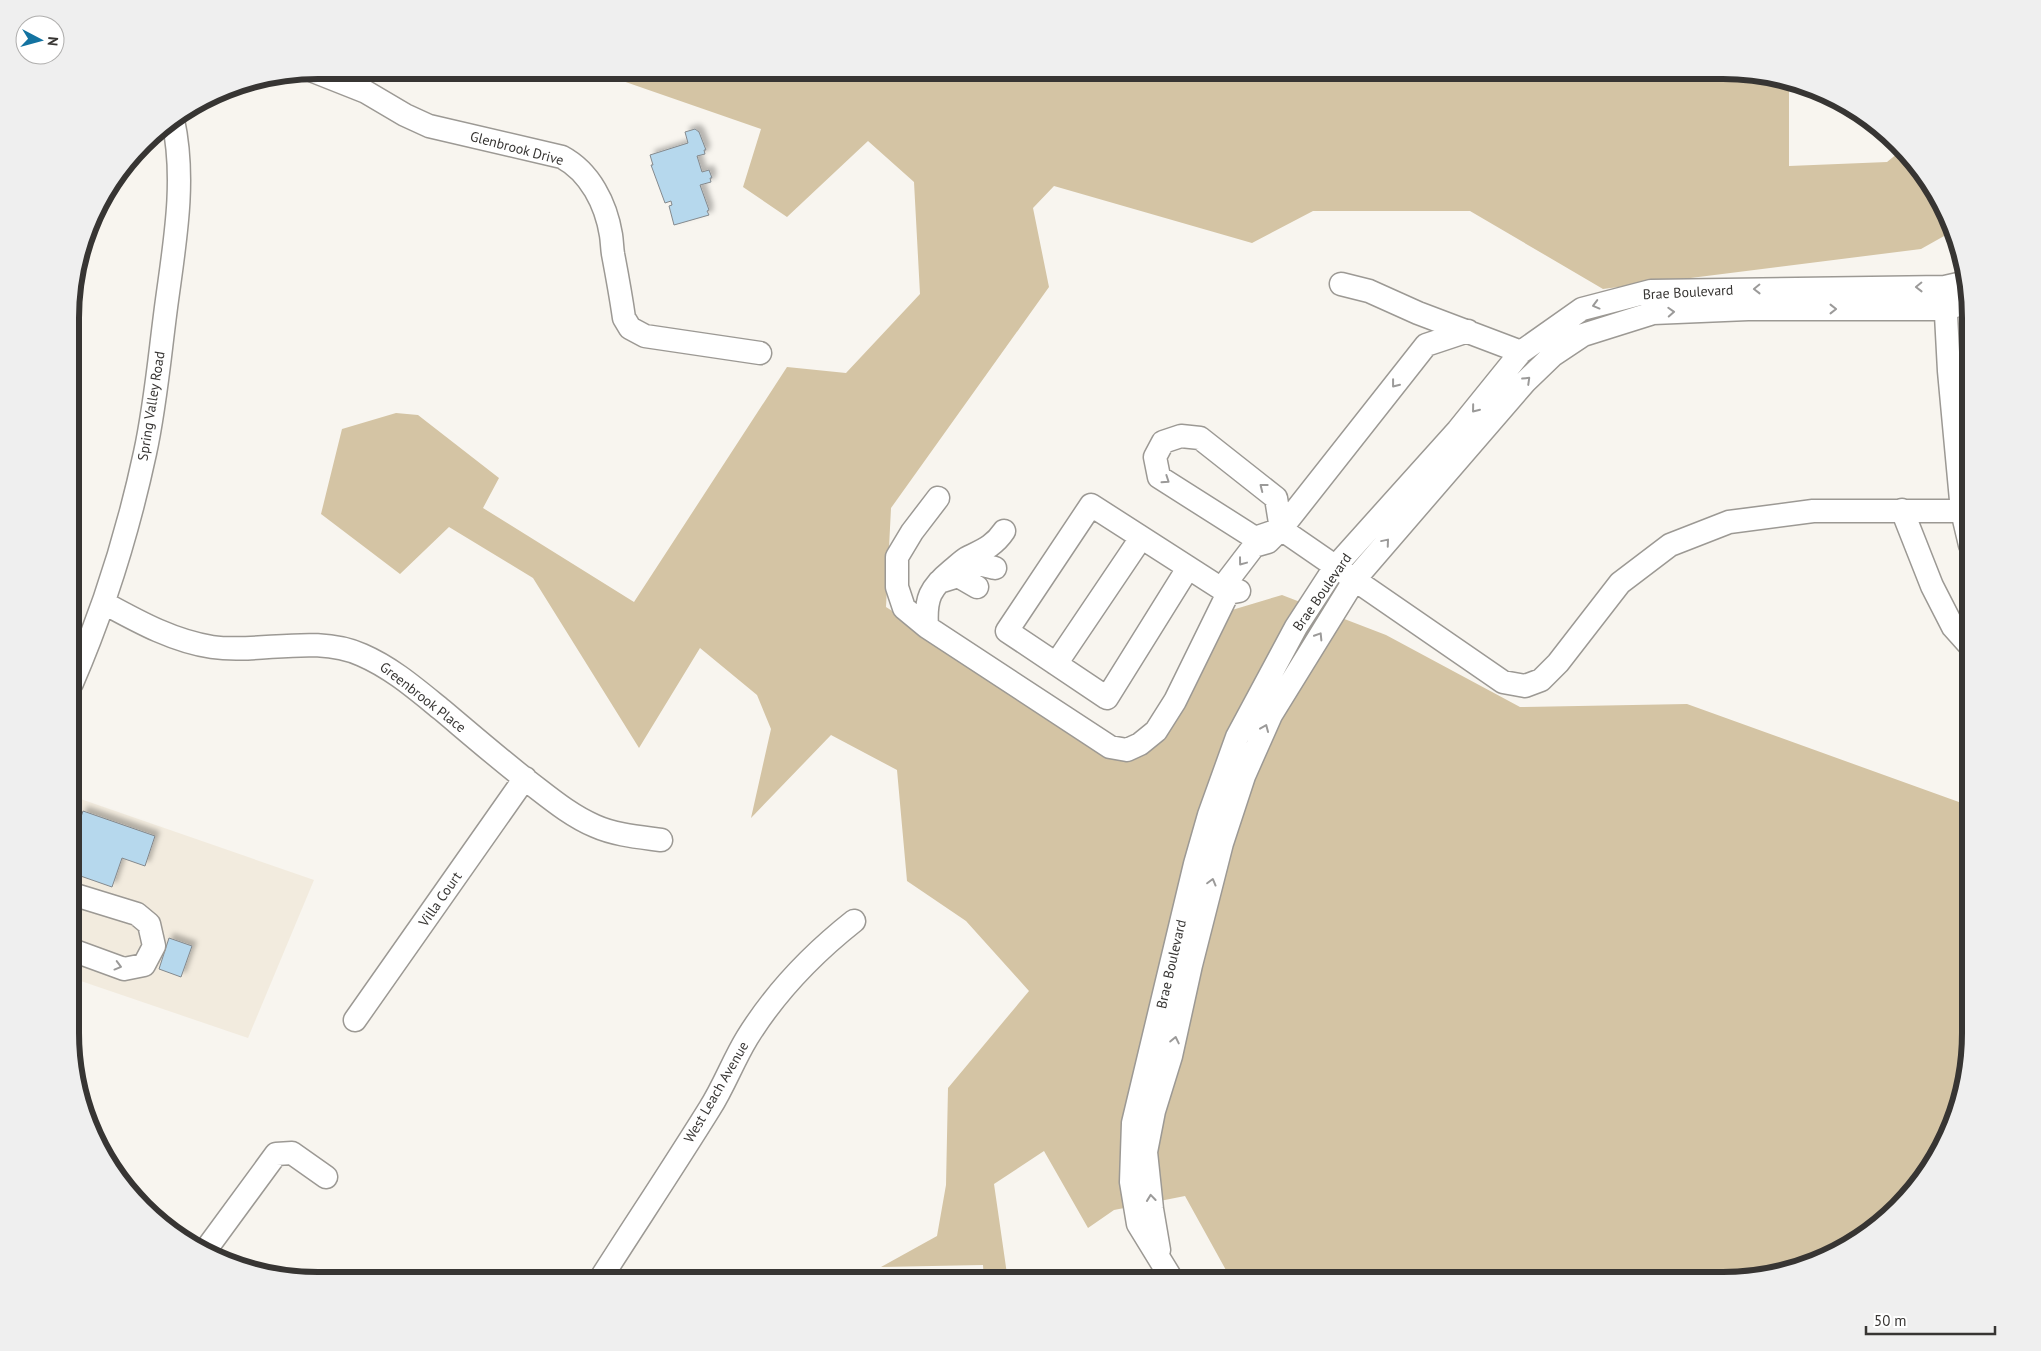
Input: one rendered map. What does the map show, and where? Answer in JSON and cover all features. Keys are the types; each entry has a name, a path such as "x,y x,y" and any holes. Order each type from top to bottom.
{"street":[{"name":"Glenbrook Drive","path":"333,79 366,92 405,115 429,126 562,157 574,164 596,191 606,213 624,318 630,328 645,336 760,353"},
{"name":"Spring Valley Road","path":"79,666 104,603 145,452 177,224 179,175 177,136 175,126"},
{"path":"1341,284 1368,291 1418,313 1521,352"},
{"name":"Brae Boulevard","path":"1167,1272 1138,1224 1132,1182 1133,1123 1195,864 1209,815 1237,737 1296,627 1335,568 1458,430 1521,352 1582,309 1650,291 1945,287 1960,284"},
{"path":"1274,536 1276,498 1200,438 1182,436 1163,442 1155,457 1159,477 1255,538 1274,536 1355,579 1388,604 1503,682 1525,686 1541,680 1558,663 1620,583 1670,545 1729,522 1769,515 1813,510 1962,511 1960,380 1946,309 1945,287"},
{"name":"Brae Boulevard","path":"1167,1272 1152,1209 1146,1152 1154,1110 1171,1056 1191,965 1222,843 1244,776 1271,714 1355,579 1525,382 1553,355 1583,335 1653,313 1748,309 1946,309 1962,304"},
{"path":"1418,313 1426,330 1426,345"},
{"path":"1188,568 1107,698 1008,631 1090,505 1228,593 1240,590 1265,557 1274,536 1426,345 1468,331"},
{"path":"938,498 912,532 897,557 897,587 904,608 927,627 1110,748 1128,750 1156,732 1175,700 1228,593"},
{"path":"1902,510 1936,594 1953,627 1962,637"},
{"path":"927,627 926,608 929,595 936,583 965,559 984,551 997,542 1004,531"},
{"path":"1056,664 1141,538"},
{"path":"936,583 965,564 979,564 995,568"},
{"path":"936,583 958,576 977,587"},
{"name":"Greenbrook Place","path":"104,603 158,632 205,646 244,648 306,645 332,647 359,653 384,665 409,683 572,815 595,827 619,834 661,840"},
{"name":"Villa Court","path":"355,1020 525,778"},
{"path":"79,896 137,914 149,924 154,946 144,965 124,969 79,953"},
{"name":"West Leach Avenue","path":"605,1272 712,1106 746,1040 766,1009 788,980 814,954 854,921"},
{"path":"209,1246 276,1154 292,1153 326,1177"}],"shaded area":[{"path":"617,79 1739,79 1770,83 1789,88 1789,166 1887,162 1897,154 1922,185 1938,212 1947,234 1921,249 1603,289 1470,211 1313,211 1252,243 1054,186 1033,208 1049,287 891,508 886,607 1124,760 1232,610 1282,595 1386,635 1520,707 1687,704 1962,803 1962,1049 1958,1080 1950,1110 1938,1139 1922,1166 1903,1191 1869,1223 1829,1248 1800,1260 1770,1268 1739,1272 1227,1272 1185,1196 1114,1210 1088,1228 1044,1151 994,1184 1007,1272 983,1272 983,1265 881,1267 937,1236 946,1185 948,1088 1029,991 966,921 907,881 897,770 831,735 751,818 771,729 757,695 700,648 639,748 533,578 449,527 400,574 321,514 342,429 396,413 418,415 499,478 483,508 634,602 787,367 846,373 920,294 914,182 868,141 787,217 743,187 761,129"},
{"path":"79,798 314,880 248,1038 79,980"}],"building":[{"path":"695,129 699,132 706,150 704,150 705,154 697,156 702,172 709,170 712,178 710,178 711,182 700,185 709,215 674,225 669,206 672,205 671,201 665,203 651,165 653,165 650,155 688,143 685,132"},
{"path":"83,811 155,836 145,866 122,858 112,887 79,875 79,822"},
{"path":"169,938 192,946 181,977 159,969"}]}
